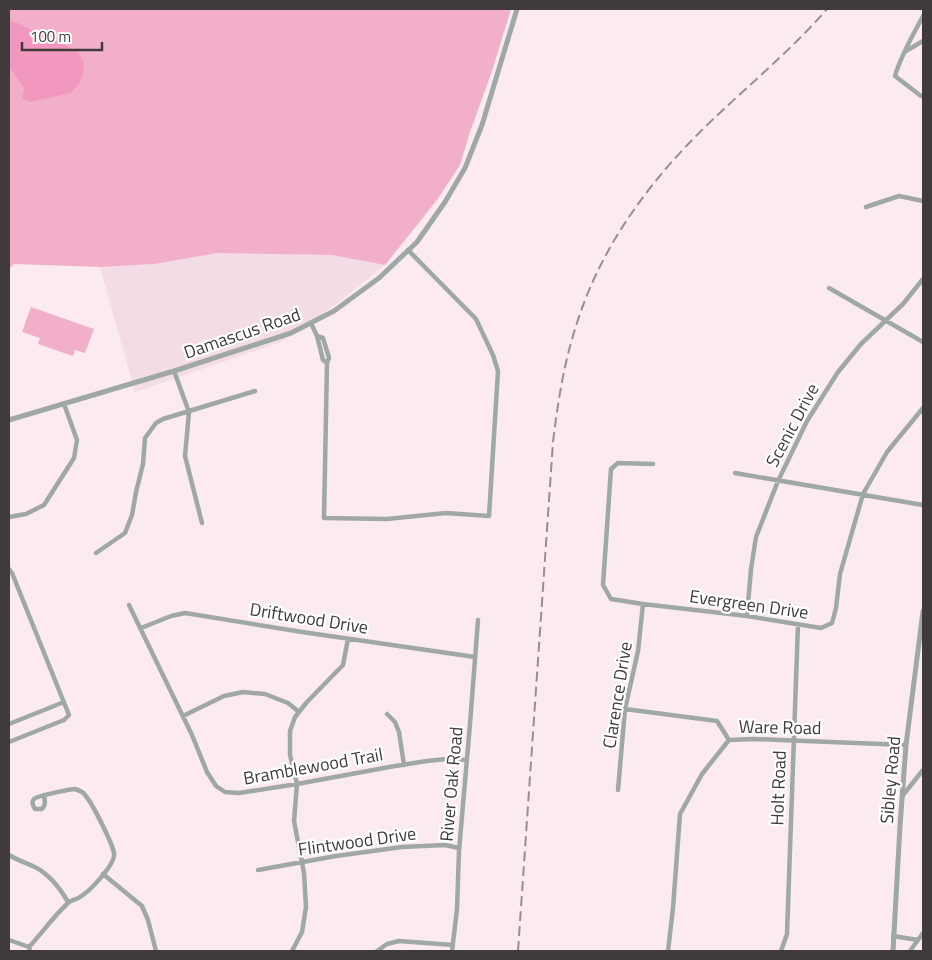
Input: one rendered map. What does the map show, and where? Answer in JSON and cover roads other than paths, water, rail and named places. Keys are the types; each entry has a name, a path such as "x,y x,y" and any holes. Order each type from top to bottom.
{"street":[{"name":"Damascus Road","path":"9,420 291,334 334,312 379,278 417,242 465,168 482,125 517,9"},
{"path":"923,16 904,52 895,76 923,96"},
{"path":"904,52 923,40"},
{"path":"866,207 899,196 923,200"},
{"path":"311,323 317,336 323,360 327,363 324,518 387,519 446,513 489,516 498,371 476,319 408,250"},
{"name":"Scenic Drive","path":"747,616 756,537 778,481 806,421 838,372 861,344 903,304 923,279"},
{"path":"829,288 923,342"},
{"path":"174,371 189,412 185,456 202,523"},
{"path":"96,553 125,533 132,515 145,438 156,423 163,419 255,392"},
{"path":"9,517 26,514 44,505 74,458 77,440 64,404"},
{"name":"Evergreen Drive","path":"653,464 618,463 611,468 602,585 610,599 747,616 821,628 832,622 836,608 840,574 863,494 887,452 923,408"},
{"path":"735,473 923,505"},
{"path":"9,569 69,715 64,720 9,742"},
{"name":"Bramblewood Trail","path":"129,604 207,772 216,786 225,792 238,793 297,784 404,764 446,759 467,760"},
{"name":"Clarence Drive","path":"618,790 625,709 638,650 642,604"},
{"name":"Sibley Road","path":"892,951 906,745 923,611"},
{"name":"Driftwood Drive","path":"140,628 171,616 185,613 475,657"},
{"name":"River Oak Road","path":"452,951 457,909 459,848 478,620"},
{"name":"Holt Road","path":"781,951 787,934 798,624"},
{"path":"292,951 302,932 306,907 304,873 294,822 297,784 290,755 290,731 295,717 307,702 343,665 348,639"},
{"path":"182,716 224,696 243,692 265,694 288,703 299,712"},
{"path":"9,724 64,702"},
{"path":"625,709 717,721 729,740"},
{"path":"387,714 395,722 399,732 404,764"},
{"name":"Ware Road","path":"668,951 674,908 680,814 702,774 729,740 794,740 906,745"},
{"path":"903,795 923,770"},
{"path":"9,940 30,949 68,902 78,899 87,892 103,874 114,856 114,851 87,796 79,790 44,795"},
{"name":"Flintwood Drive","path":"258,870 336,856 402,847 445,845 459,848"},
{"path":"9,855 36,867 44,873 61,891 68,902"},
{"path":"103,874 142,906 148,920 156,951"},
{"path":"910,951 923,933"},
{"path":"893,936 918,940"},
{"path":"377,951 387,944 399,940 453,945"}],"railway":[{"path":"518,951 553,442 568,352 577,323 598,270 611,245 660,175 715,117 780,57 827,9"}]}
